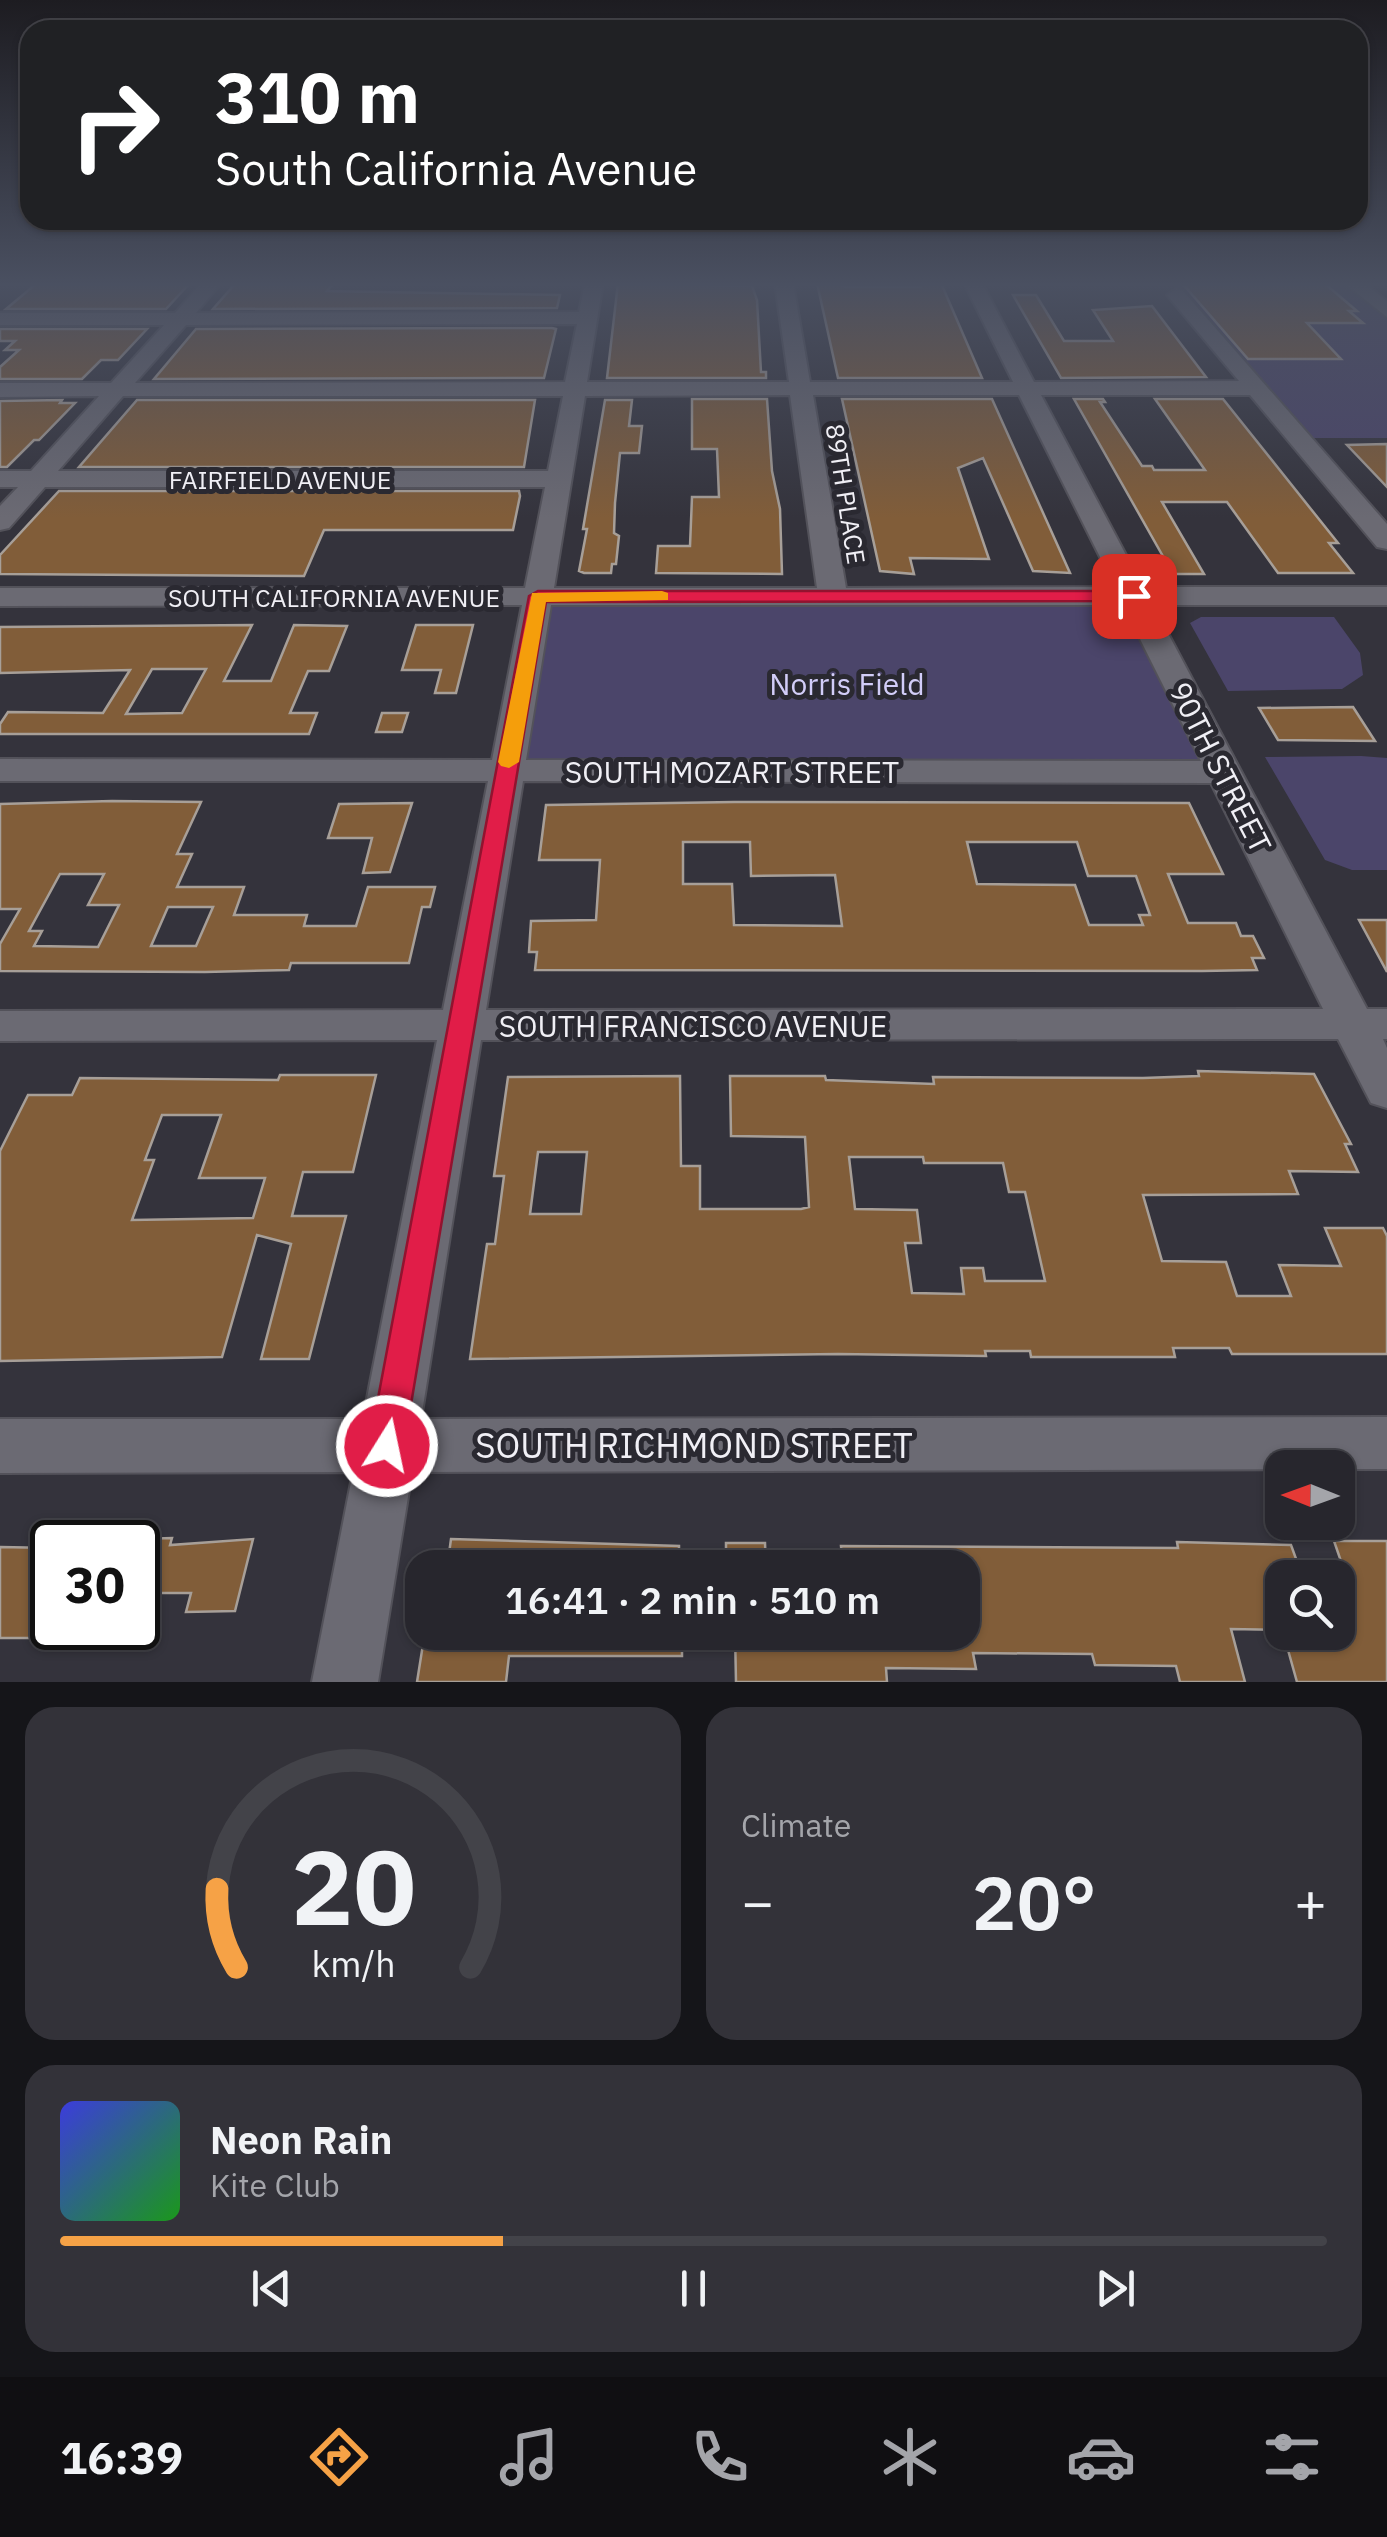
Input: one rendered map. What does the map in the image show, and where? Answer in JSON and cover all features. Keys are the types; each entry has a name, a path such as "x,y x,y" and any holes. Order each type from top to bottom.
{"street":[{"path":"0,522 142,361"},
{"path":"344,1682 580,361"},
{"name":"89TH PLACE","path":"797,361 833,596"},
{"name":"90TH STREET","path":"1014,361 1224,772 1370,1024 1387,1092"},
{"path":"1233,361 1387,541"},
{"path":"0,390 1256,388"},
{"name":"FAIRFIELD AVENUE","path":"0,479 559,478"},
{"name":"SOUTH CALIFORNIA AVENUE","path":"0,597 1387,596"},
{"name":"SOUTH MOZART STREET","path":"0,770 1224,772"},
{"name":"SOUTH FRANCISCO AVENUE","path":"0,1026 1370,1024"},
{"name":"SOUTH RICHMOND STREET","path":"0,1446 1387,1443"}],"green space":[{"path":"1242,361 1387,361 1387,438 1310,438"},
{"name":"Norris Field","path":"546,604 1122,604 1202,762 519,761"},
{"path":"1201,617 1334,617 1360,653 1363,675 1342,689 1228,691 1190,623"},
{"path":"1265,757 1387,758 1387,870 1352,870 1325,860"}],"building":[{"path":"6,361 100,361 82,379 0,379 0,367"},
{"path":"169,361 548,361 544,378 154,379"},
{"path":"609,361 760,361 761,372 766,372 766,378 607,378"},
{"path":"834,361 975,361 982,378 838,378"},
{"path":"1051,361 1194,361 1206,377 1061,378"},
{"path":"692,399 767,399 772,471 780,509 782,574 656,573 658,546 690,546 692,497 719,497 717,449 692,449"},
{"path":"842,399 992,399 1070,573 1033,571 983,458 958,468 989,559 910,558 914,574 880,571"},
{"path":"1074,399 1103,399 1105,402 1100,402 1142,466 1152,466 1154,470 1205,470 1155,399 1223,399 1338,543 1329,543 1353,573 1278,573 1227,502 1162,502 1204,574 1173,574"},
{"path":"62,400 60,403 75,403 39,440 34,440 7,467 0,467 0,401"},
{"path":"137,400 535,400 524,467 79,467"},
{"path":"605,400 632,400 629,426 642,426 639,453 620,453 615,503 614,533 619,536 616,564 612,564 611,573 584,573 579,571 587,529 583,529"},
{"path":"1387,444 1387,487 1347,445"},
{"path":"59,491 519,491 520,496 513,530 324,530 304,576 0,574 0,555"},
{"path":"252,625 224,681 271,681 294,625 347,626 329,671 308,671 290,713 317,713 309,734 0,734 0,724 8,712 103,713 130,670 0,673 0,627","holes":["152,669 206,669 182,713 126,714"]},
{"path":"416,625 473,625 456,693 435,693 441,670 402,670"},
{"path":"1353,707 1375,741 1278,740 1259,708"},
{"path":"382,713 408,713 402,732 376,732"},
{"path":"201,802 177,854 192,854 177,887 244,887 234,915 307,915 304,926 356,926 368,887 435,887 430,907 422,907 409,963 291,963 289,970 205,972 0,971 0,944 20,909 0,909 0,804","holes":["60,874 104,874 88,905 119,905 98,947 34,946 42,931 29,931","168,907 213,907 196,946 151,946"]},
{"path":"412,803 390,872 363,873 372,838 328,838 339,804"},
{"path":"1189,803 1223,874 1168,874 1188,923 1236,923 1241,936 1253,936 1264,958 1252,958 1257,970 1202,971 535,970 537,952 529,952 531,921 596,920 600,860 539,860 546,805","holes":["683,842 750,842 751,876 835,875 842,926 734,925 732,884 683,884","967,842 1077,842 1088,876 1136,876 1150,915 1139,915 1143,925 1089,925 1075,885 977,884"]},
{"path":"1359,920 1387,920 1387,972"},
{"path":"1198,1071 1314,1074 1351,1144 1345,1144 1358,1172 1289,1171 1298,1194 1143,1195 1162,1261 1226,1262 1237,1296 1291,1296 1279,1265 1341,1266 1325,1228 1383,1228 1387,1236 1387,1354 1232,1354 1229,1348 1173,1348 1175,1357 1031,1357 1030,1351 985,1351 986,1356 470,1359 487,1244 495,1244 504,1176 494,1176 508,1077 680,1076 681,1166 700,1166 700,1209 801,1209 809,1207 805,1137 731,1136 730,1076 825,1076 826,1080 934,1084 933,1077 1199,1076","holes":["538,1152 587,1152 581,1214 530,1214","849,1157 923,1157 924,1163 1003,1163 1009,1192 1025,1192 1045,1281 985,1281 983,1268 961,1268 964,1294 912,1293 905,1243 921,1243 917,1210 855,1209"]},
{"path":"280,1075 376,1075 353,1172 303,1172 292,1216 346,1216 309,1359 261,1359 291,1244 257,1235 222,1357 0,1361 0,1151 28,1095 72,1095 80,1078 278,1080","holes":["162,1115 221,1115 199,1178 265,1178 253,1218 132,1220 154,1160 145,1160"]},
{"path":"160,1538 172,1538 170,1545 253,1539 235,1611 186,1612 191,1593 160,1593"},
{"path":"451,1539 679,1546 679,1550 449,1550"},
{"path":"1334,1541 1387,1541 1387,1682 1297,1682 1288,1650 1355,1650 1355,1560 1341,1560"},
{"path":"1177,1542 1291,1545 1296,1560 1265,1560 1265,1630 1231,1629 1245,1682 1180,1682 1176,1666 1095,1665 1092,1654 973,1653 976,1669 886,1668 887,1682 736,1682 735,1650 980,1650 980,1550 841,1550 841,1546 1178,1548"},
{"path":"726,1543 765,1543 765,1550 726,1550"},
{"path":"0,1547 30,1548 30,1638 0,1638"},
{"path":"422,1650 682,1650 682,1656 509,1656 506,1682 417,1682"}],"slow traffic":[{"path":"509,762 538,596 662,596"}],"route":[{"path":"387,1446 538,596 1134,596"}]}
